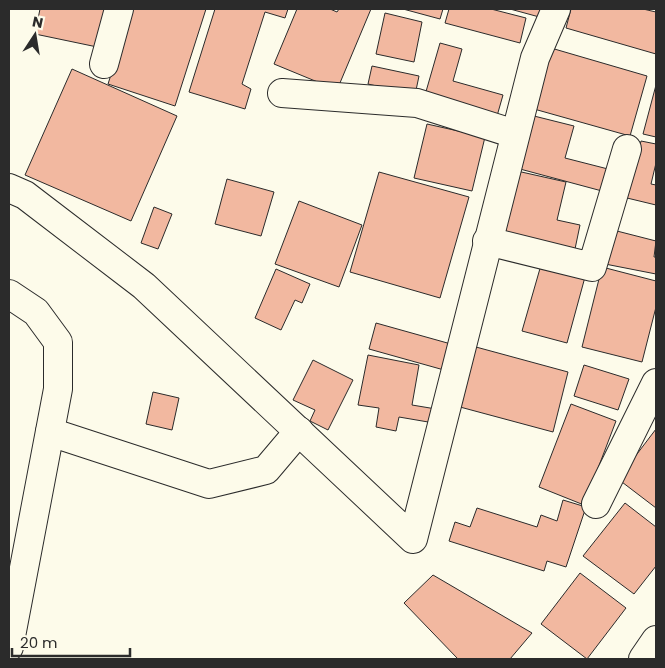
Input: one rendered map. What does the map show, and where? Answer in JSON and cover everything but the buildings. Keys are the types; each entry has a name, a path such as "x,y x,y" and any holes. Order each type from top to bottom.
{"street":[{"path":"104,64 119,9"},
{"path":"9,188 25,195 144,286 412,539 535,58 556,9"},
{"path":"282,93 417,104 515,134"},
{"path":"487,241 592,268 627,149"},
{"path":"9,294 36,312 58,342 58,389 9,647"},
{"path":"596,504 656,383"},
{"path":"50,432 209,484 266,470 298,431"},
{"path":"643,659 656,640"}]}
